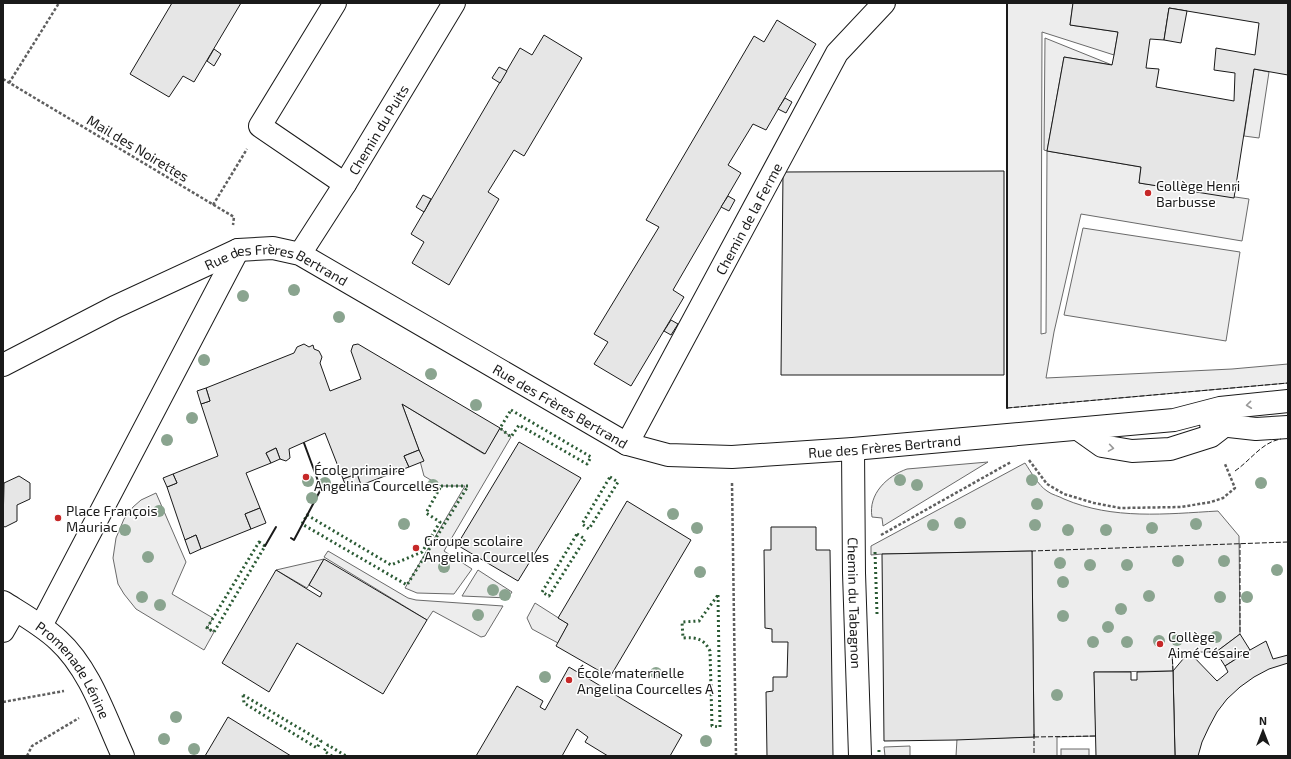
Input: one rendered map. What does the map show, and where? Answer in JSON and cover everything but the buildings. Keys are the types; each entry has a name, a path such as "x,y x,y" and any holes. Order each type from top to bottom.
{"street":[{"path":"335,3 260,126 345,184"},
{"name":"Chemin du Puits","path":"300,254 345,184 454,3"},
{"name":"Chemin de la Ferme","path":"627,444 837,53 884,3"},
{"name":"Rue des Frères Bertrand","path":"3,365 115,307 238,250 272,248 300,254 627,444 668,455 732,457 853,449 1174,420 1220,408 1288,401"},
{"path":"42,626 238,250"},
{"name":"Rue des Frères Bertrand","path":"1174,420 1256,429 1288,427"},
{"path":"1078,429 1102,446 1132,451 1170,449 1211,436 1224,426"},
{"name":"Chemin du Tabagnon","path":"853,449 854,573 860,756"},
{"path":"3,631 9,606"},
{"name":"Promenade Lénine","path":"9,606 42,626 59,640 86,674 123,756"}],"path":[{"path":"9,83 59,3"},
{"name":"Mail des Noirettes","path":"3,79 234,217 232,227 238,250"},
{"path":"213,205 260,126"},
{"path":"732,457 736,756"},
{"path":"1028,459 1047,484 1064,494 1094,504 1120,508 1181,507 1211,502 1223,498 1235,488 1225,464"},
{"path":"877,537 1012,462"},
{"path":"3,702 96,696"},
{"path":"27,756 32,746 96,696"}],"shaded area":[{"path":"1007,3 1073,3 1070,25 1118,32 1114,55 1042,32 1041,334 1046,333 1047,151 1141,167 1139,183 1249,199 1242,241 1081,214 1054,332 1046,378 1232,369 1288,364 1288,383 1007,408"},
{"path":"1045,38 1112,65 1064,57 1047,151 1044,150"},
{"path":"1254,69 1269,72 1259,138 1244,136"},
{"path":"1083,228 1240,252 1226,341 1064,315"},
{"path":"402,404 484,454 500,428 511,437 444,551 472,569 454,594 417,593 405,588 465,486 441,486 424,476 420,461 423,461"},
{"path":"988,462 883,526 882,518 872,517 873,501 880,487 900,472 907,469"},
{"path":"1025,463 1038,482 1051,494 1083,506 1121,513 1140,514 1218,511 1239,536 1240,634 1216,652 1172,652 1173,671 1094,672 1096,736 1057,737 1057,756 956,756 957,739 1034,737 1032,551 871,555 871,546"},
{"path":"156,493 186,562 172,594 213,618 207,628 214,632 204,650 136,609 118,584 113,558 116,538 124,519 133,507 141,500"},
{"path":"328,551 408,598 416,600 503,606 485,636 481,637 433,611 427,620 324,557"},
{"path":"324,559 307,588 276,570"},
{"path":"478,570 512,592 508,598 462,596"},
{"path":"535,603 568,624 558,643 532,629 527,618"},
{"path":"910,746 910,756 885,756 884,747"},
{"path":"1061,749 1089,749 1089,756 1061,756"}],"hedge":[{"path":"511,410 591,457 587,464 519,425 511,437 500,428 511,410"},
{"path":"610,477 618,482 589,529 582,524 610,477"},
{"path":"441,486 468,486 407,585 302,524 307,515 391,565 422,552 440,522 426,513 441,486"},
{"path":"577,534 585,539 549,596 542,592 577,534"},
{"path":"259,542 265,546 214,632 207,628 259,542"},
{"path":"875,552 877,614"},
{"path":"718,595 720,727 712,726 710,651 703,641 692,638 683,638 682,622 699,621 718,595"},
{"path":"243,695 321,741 317,748 244,703 243,695"},
{"path":"332,756 324,751 328,745 346,756"},
{"path":"879,750 879,756"}],"fence":[{"path":"1007,408 1288,383"},
{"path":"1235,471 1262,448 1281,439"},
{"path":"1032,552 1288,542"},
{"path":"1240,543 1240,634"},
{"path":"1173,671 1172,652 1216,652"},
{"path":"1034,734 1034,756"},
{"path":"1034,737 1096,736"}],"wall":[{"path":"1007,3 1007,408"},
{"path":"291,538 294,540 321,489 304,443"},
{"path":"265,546 276,527"}],"place":[{"name":"Collège Henri Barbusse","path":"1148,193"},
{"name":"École primaire Angelina Courcelles","path":"306,477"},
{"name":"Place François Mauriac","path":"58,518"},
{"name":"Groupe scolaire Angelina Courcelles","path":"416,548"},
{"name":"Collège Aimé Césaire","path":"1160,644"},
{"name":"École maternelle Angelina Courcelles A","path":"569,680"}]}
